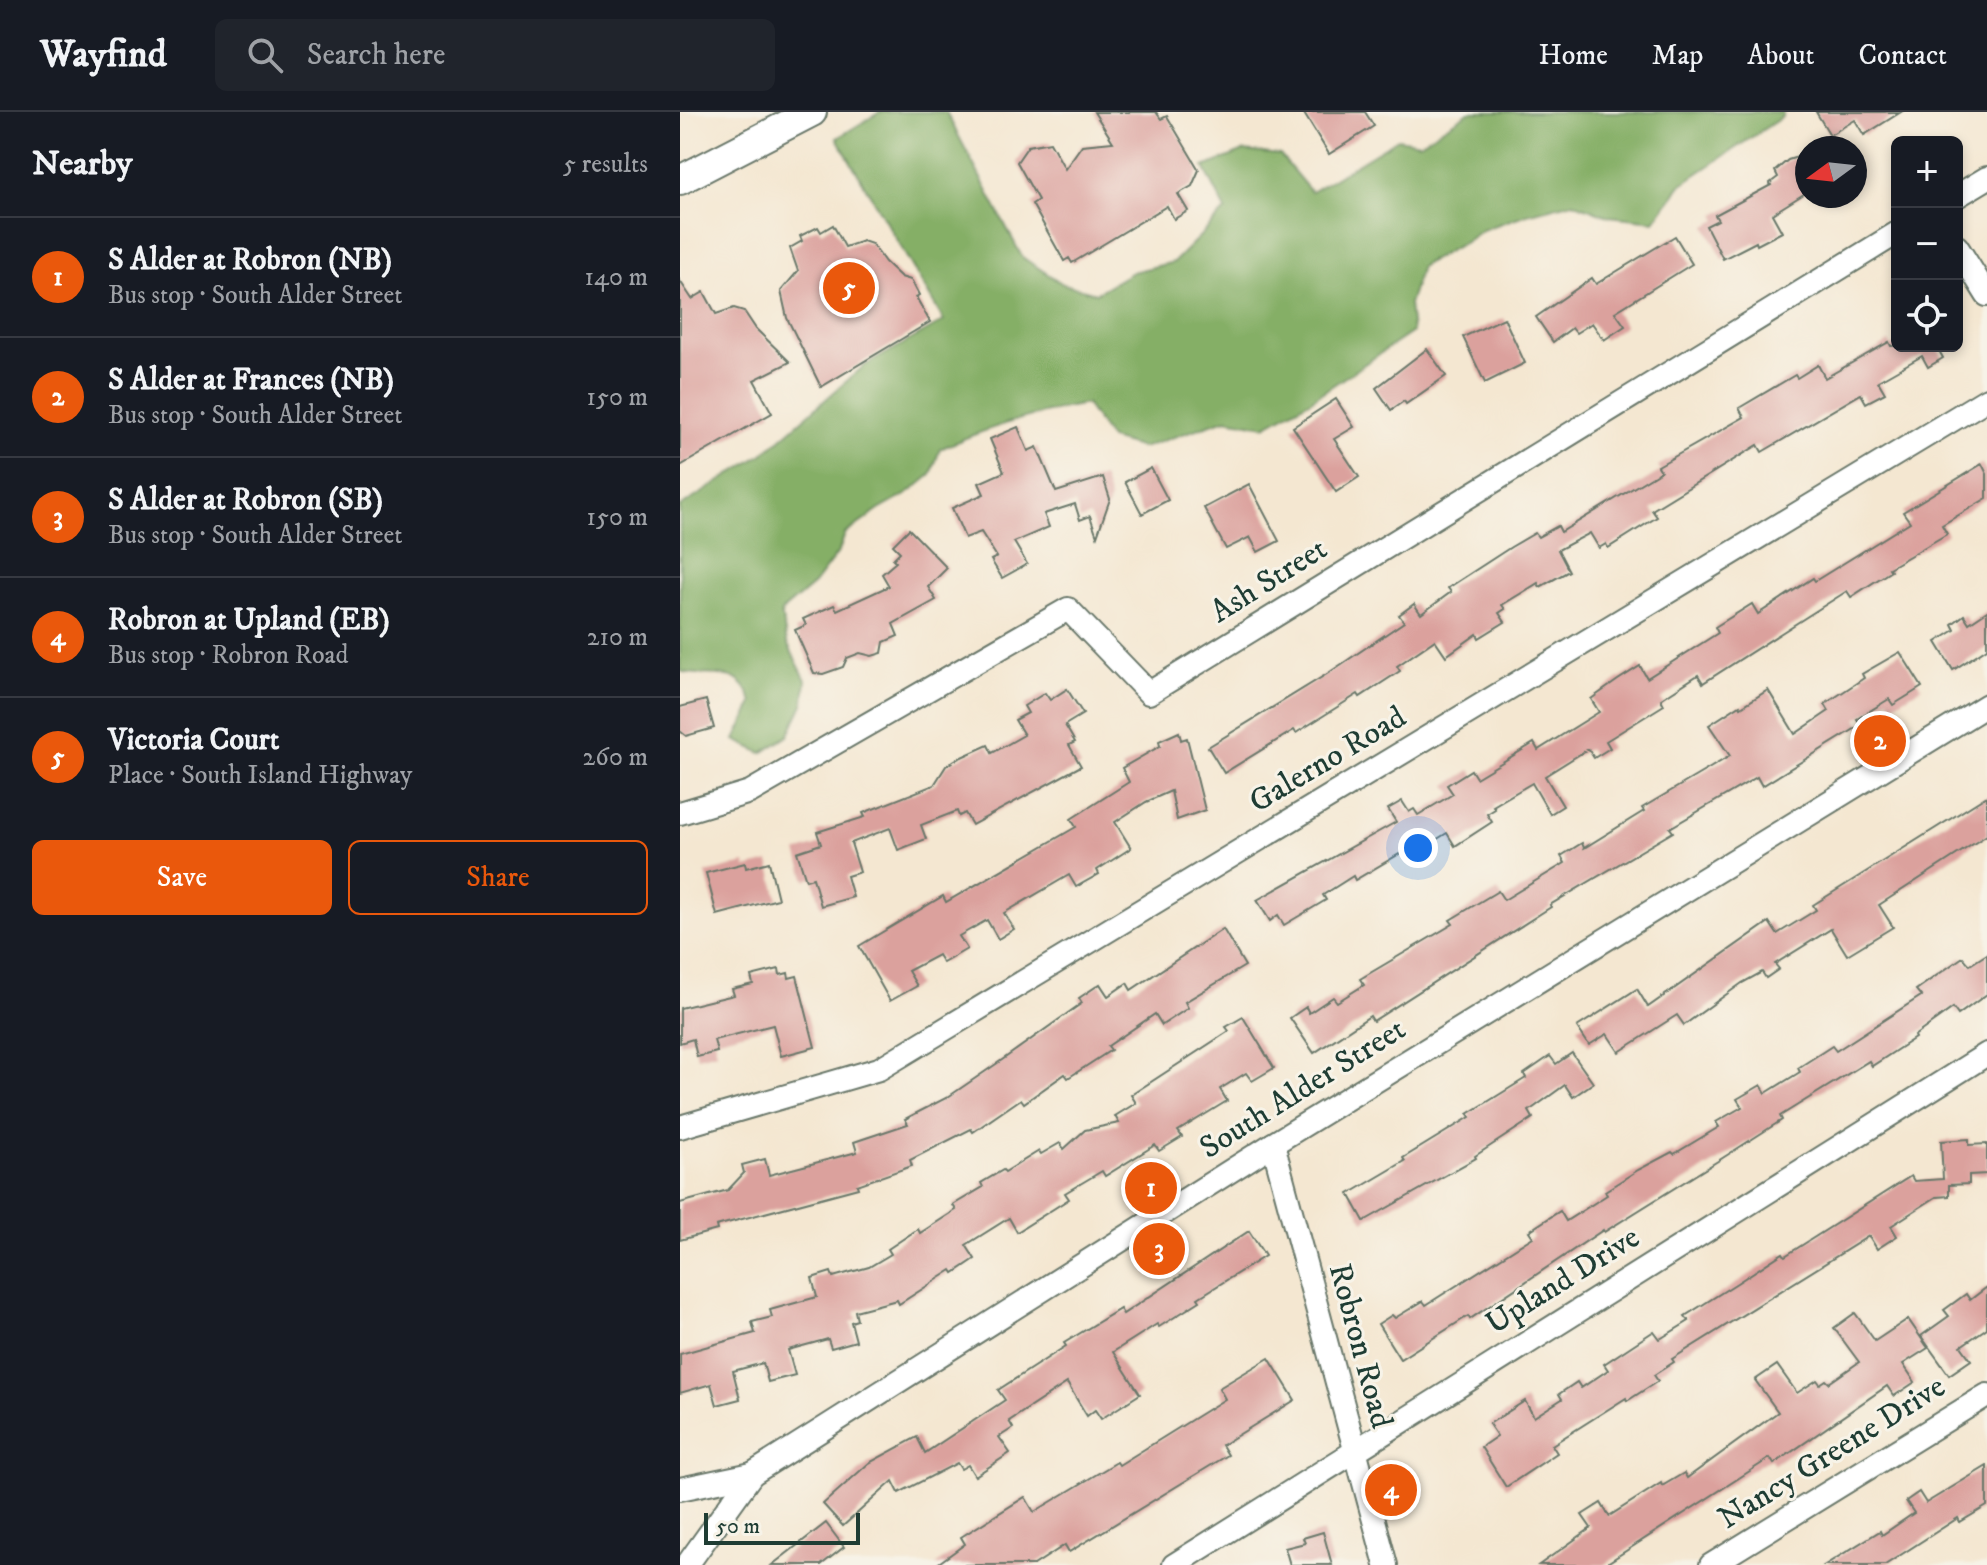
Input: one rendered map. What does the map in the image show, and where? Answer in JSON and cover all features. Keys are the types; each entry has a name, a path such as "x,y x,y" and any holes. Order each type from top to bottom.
{"main road":[{"path":"680,180 812,112"}],"street":[{"path":"1963,192 1987,178"},
{"name":"Ash Street","path":"680,813 750,792 1068,609 1149,693 1891,237"},
{"path":"1963,257 1987,295"},
{"name":"Galerno Road","path":"680,1127 879,1069 1987,399"},
{"name":"South Alder Street","path":"687,1565 752,1474 1273,1144 1987,705"},
{"name":"Upland Drive","path":"1174,1565 1987,1054"},
{"name":"Robron Road","path":"1273,1144 1386,1565"},
{"name":"Nancy Greene Drive","path":"1711,1565 1987,1395"},
{"path":"680,1489 752,1474"}],"green space":[{"path":"880,112 946,112 1022,257 1063,284 1096,293 1132,272 1174,262 1226,210 1204,167 1244,151 1280,155 1311,192 1398,139 1420,143 1469,112 1783,112 1782,117 1682,184 1654,221 1608,216 1573,202 1482,230 1421,266 1409,304 1412,332 1311,400 1265,426 1226,419 1142,448 1110,439 1086,404 1011,422 940,449 931,475 845,534 839,551 814,584 781,612 787,643 806,680 804,702 788,736 762,753 735,740 753,703 740,682 723,675 680,671 680,507 764,453 864,366 944,321 837,138"}],"building":[{"path":"1094,112 1156,112 1161,119 1167,116 1199,170 1192,186 1178,194 1188,211 1174,219 1167,206 1072,263 1069,258 1064,261 1032,204 1038,200 1017,162 1028,146 1050,142 1065,169 1082,145 1113,142"},
{"path":"1303,112 1365,112 1374,126 1329,154"},
{"path":"1816,112 1901,112 1864,135 1855,120 1830,135"},
{"path":"1795,158 1795,200 1772,214 1782,232 1723,259 1706,226 1718,220 1715,215 1771,185 1778,177 1775,171"},
{"path":"833,225 845,247 863,241 872,244 901,277 911,280 919,295 916,297 930,322 821,387 787,318 781,291 798,271 790,248 802,241 800,236 818,227 821,232"},
{"path":"1675,236 1692,264 1615,312 1625,326 1604,340 1592,323 1576,333 1572,328 1553,342 1536,317 1592,278 1596,284"},
{"path":"680,281 692,299 704,292 716,314 734,308 744,311 756,329 790,362 754,380 772,413 680,466"},
{"path":"1504,318 1525,363 1485,383 1463,337"},
{"path":"1889,342 1891,352 1940,352 1943,358 1928,367 1922,356 1878,381 1885,393 1866,403 1861,394 1762,452 1758,445 1652,510 1657,517 1608,548 1606,544 1599,548 1590,533 1558,550 1569,571 1540,587 1538,583 1502,605 1505,609 1499,613 1505,622 1479,638 1477,634 1446,656 1435,640 1397,666 1400,671 1360,697 1358,694 1224,773 1208,747 1327,674 1404,622 1399,615 1414,604 1421,614 1451,592 1448,588 1511,547 1535,533 1538,537 1558,526 1561,532 1661,471 1658,466 1744,417 1739,408 1795,375 1797,378 1818,365 1825,378"},
{"path":"1427,349 1446,376 1406,404 1404,401 1391,410 1376,388"},
{"path":"1336,399 1354,427 1334,439 1359,477 1336,492 1293,427"},
{"path":"1018,427 1028,451 1037,447 1056,492 1103,477 1110,499 1097,536 1090,516 1080,520 1075,504 1044,514 1049,527 1014,542 1027,564 1002,578 991,560 997,557 981,532 965,538 952,508 984,494 979,483 1004,472 990,439"},
{"path":"1982,464 1987,474 1987,498 1942,525 1947,534 1889,568 1891,571 1851,597 1847,591 1703,683 1698,675 1661,699 1664,705 1606,741 1610,748 1594,758 1588,749 1545,776 1563,806 1550,814 1532,783 1493,806 1495,809 1487,814 1492,822 1455,846 1447,833 1416,852 1413,846 1355,880 1353,876 1323,895 1326,900 1284,925 1278,915 1270,921 1257,900 1396,822 1388,809 1402,801 1409,812 1414,809 1418,815 1453,794 1447,785 1471,770 1476,778 1534,743 1538,750 1599,712 1591,699 1618,680 1640,666 1647,678 1718,633 1715,627 1752,604 1758,614 1813,578 1815,581 1910,522 1903,512"},
{"path":"1151,468 1168,500 1142,514 1125,482"},
{"path":"1249,484 1279,541 1258,552 1250,537 1226,549 1204,508"},
{"path":"909,529 947,568 928,587 936,600 893,624 898,636 884,642 882,653 872,656 860,653 847,658 843,667 823,674 814,673 795,630 806,625 803,619 834,605 837,610 889,586 882,574 896,562 893,559 900,552 893,545"},
{"path":"1987,611 1987,648 1953,670 1936,642 1955,630 1952,624 1964,615 1969,623"},
{"path":"1900,652 1922,687 1893,705 1889,699 1857,719 1861,725 1762,786 1757,777 1670,828 1673,832 1550,905 1373,1021 1370,1016 1314,1053 1290,1018 1306,1007 1309,1013 1333,997 1337,1002 1364,985 1360,979 1453,924 1450,920 1498,891 1504,900 1565,863 1561,856 1582,843 1584,848 1644,811 1642,808 1730,756 1709,725 1740,705 1768,690 1795,734 1829,711 1825,704 1864,678 1862,674"},
{"path":"1067,689 1083,714 1065,725 1075,742 1069,745 1081,766 972,825 965,813 959,816 957,811 921,825 926,839 898,850 890,828 851,843 860,872 847,876 853,897 821,906 813,878 806,880 797,852 821,844 817,832 865,817 863,813 934,785 946,766 955,760 988,745 992,753 1024,735 1015,720 1028,713 1024,706 1045,693 1050,700"},
{"path":"706,700 714,728 686,736 680,731 680,707"},
{"path":"1179,732 1181,740 1187,738 1205,810 1177,820 1171,791 1146,802 1115,822 1131,848 1097,870 1099,874 1076,887 1069,875 1004,913 1014,929 998,939 987,920 959,936 967,949 943,963 938,955 908,971 917,986 890,1001 859,946 943,896 946,902 1076,827 1071,819 1129,782 1122,768 1160,746 1159,741"},
{"path":"1987,796 1987,835 1879,905 1893,927 1847,955 1831,929 1775,964 1779,969 1766,978 1762,972 1684,1025 1677,1015 1619,1052 1607,1034 1589,1045 1577,1027 1637,989 1648,1007 1769,922 1777,934 1816,910 1813,905"},
{"path":"769,862 778,899 717,915 706,873 745,863 746,868"},
{"path":"1223,929 1245,966 1185,1002 1188,1008 1162,1025 1155,1014 1108,1046 1111,1050 1068,1078 1065,1074 1024,1103 1021,1099 973,1132 971,1129 910,1160 912,1166 857,1185 858,1188 716,1226 717,1230 680,1240 680,1203 728,1190 744,1173 742,1165 765,1159 769,1175 857,1152 854,1142 908,1124 905,1119 948,1097 1002,1060 1082,1003 1079,998 1100,984 1108,996 1127,983 1131,990"},
{"path":"1987,954 1987,994 1958,1015 1953,1008 1872,1066 1869,1061 1780,1116 1782,1120 1603,1230 1470,1319 1468,1316 1400,1359 1378,1324 1423,1301 1426,1305 1533,1237 1529,1231 1560,1211 1566,1221 1607,1195 1605,1191 1638,1170 1672,1152 1674,1154 1719,1127 1716,1122 1742,1107 1737,1099 1761,1085 1766,1093 1800,1072 1798,1068 1832,1046 1836,1051 1921,996 1916,990 1963,957 1970,965"},
{"path":"779,969 780,975 788,973 789,978 797,976 815,1047 781,1056 773,1025 714,1040 717,1052 697,1057 693,1039 680,1043 680,1008 734,995 732,989 753,984 751,976"},
{"path":"1243,1017 1274,1068 1252,1081 1246,1073 1220,1089 1227,1101 1178,1131 1182,1137 1159,1151 1155,1145 1105,1176 1102,1171 1065,1193 1069,1199 1017,1232 1009,1218 966,1245 975,1259 899,1304 897,1300 855,1311 857,1320 851,1322 856,1341 831,1348 828,1339 788,1350 795,1375 768,1382 763,1363 733,1371 740,1399 717,1405 711,1384 680,1393 680,1354 755,1333 752,1322 772,1317 770,1310 817,1297 812,1278 831,1272 833,1277 869,1267 891,1254 888,1249 918,1229 920,1233 956,1210 953,1205 983,1187 981,1183 1003,1170 1005,1172 1039,1151 1041,1154 1060,1143 1064,1149 1085,1130 1119,1123 1115,1116 1136,1103 1131,1095 1229,1031 1226,1027"},
{"path":"1572,1053 1593,1083 1573,1097 1565,1085 1529,1111 1533,1118 1476,1158 1364,1221 1349,1194 1470,1117 1468,1114 1526,1078 1524,1074 1550,1056 1556,1064"},
{"path":"1969,1139 1969,1145 1987,1144 1987,1174 1969,1175 1969,1184 1949,1185 1949,1196 1936,1197 1891,1226 1897,1236 1877,1249 1869,1236 1672,1359 1674,1362 1654,1375 1658,1381 1552,1445 1557,1453 1506,1487 1481,1447 1497,1436 1489,1424 1525,1401 1534,1417 1562,1399 1559,1394 1577,1382 1581,1388 1608,1370 1604,1364 1654,1331 1660,1339 1689,1321 1685,1316 1911,1176 1914,1181 1943,1179 1941,1141"},
{"path":"1249,1231 1265,1256 1159,1327 1157,1324 1113,1352 1140,1394 1101,1419 1095,1410 1087,1416 1067,1383 1009,1421 1013,1428 999,1437 1010,1453 975,1476 968,1465 961,1469 957,1463 899,1493 893,1481 843,1526 823,1504 869,1463 917,1437 925,1453 1005,1400 998,1390 1066,1346 1064,1343 1120,1309 1123,1314"},
{"path":"1987,1287 1987,1328 1961,1346 1971,1360 1949,1375 1921,1336 1949,1316 1944,1310 1966,1294 1970,1300"},
{"path":"1855,1313 1875,1341 1908,1319 1928,1348 1903,1364 1915,1382 1894,1396 1887,1386 1774,1464 1770,1458 1604,1565 1539,1565 1591,1528 1582,1515 1601,1503 1609,1516 1661,1483 1662,1486 1684,1473 1687,1478 1778,1412 1755,1380 1777,1365 1797,1393 1817,1380 1820,1384 1826,1380 1829,1383 1859,1362 1834,1328"},
{"path":"1269,1358 1295,1400 1222,1445 1228,1455 1069,1552 1065,1545 1034,1565 936,1565 965,1544 961,1537 1025,1497 1034,1512 1117,1462 1119,1465 1225,1399 1219,1388"},
{"path":"1987,1466 1987,1506 1960,1522 1958,1518 1885,1565 1825,1565 1880,1531 1882,1535 1914,1513 1906,1501 1919,1492 1926,1503"},
{"path":"826,1523 844,1547 821,1565 772,1565"},
{"path":"1323,1532 1332,1565 1290,1565 1285,1548 1305,1543 1303,1538"}],"place":[{"name":"Victoria Court","path":"849,288"},
{"name":"S Alder at Frances (NB)","path":"1880,741"},
{"name":"S Alder at Robron (NB)","path":"1151,1188"},
{"name":"S Alder at Robron (SB)","path":"1159,1249"},
{"name":"Robron at Upland (EB)","path":"1391,1490"}]}
